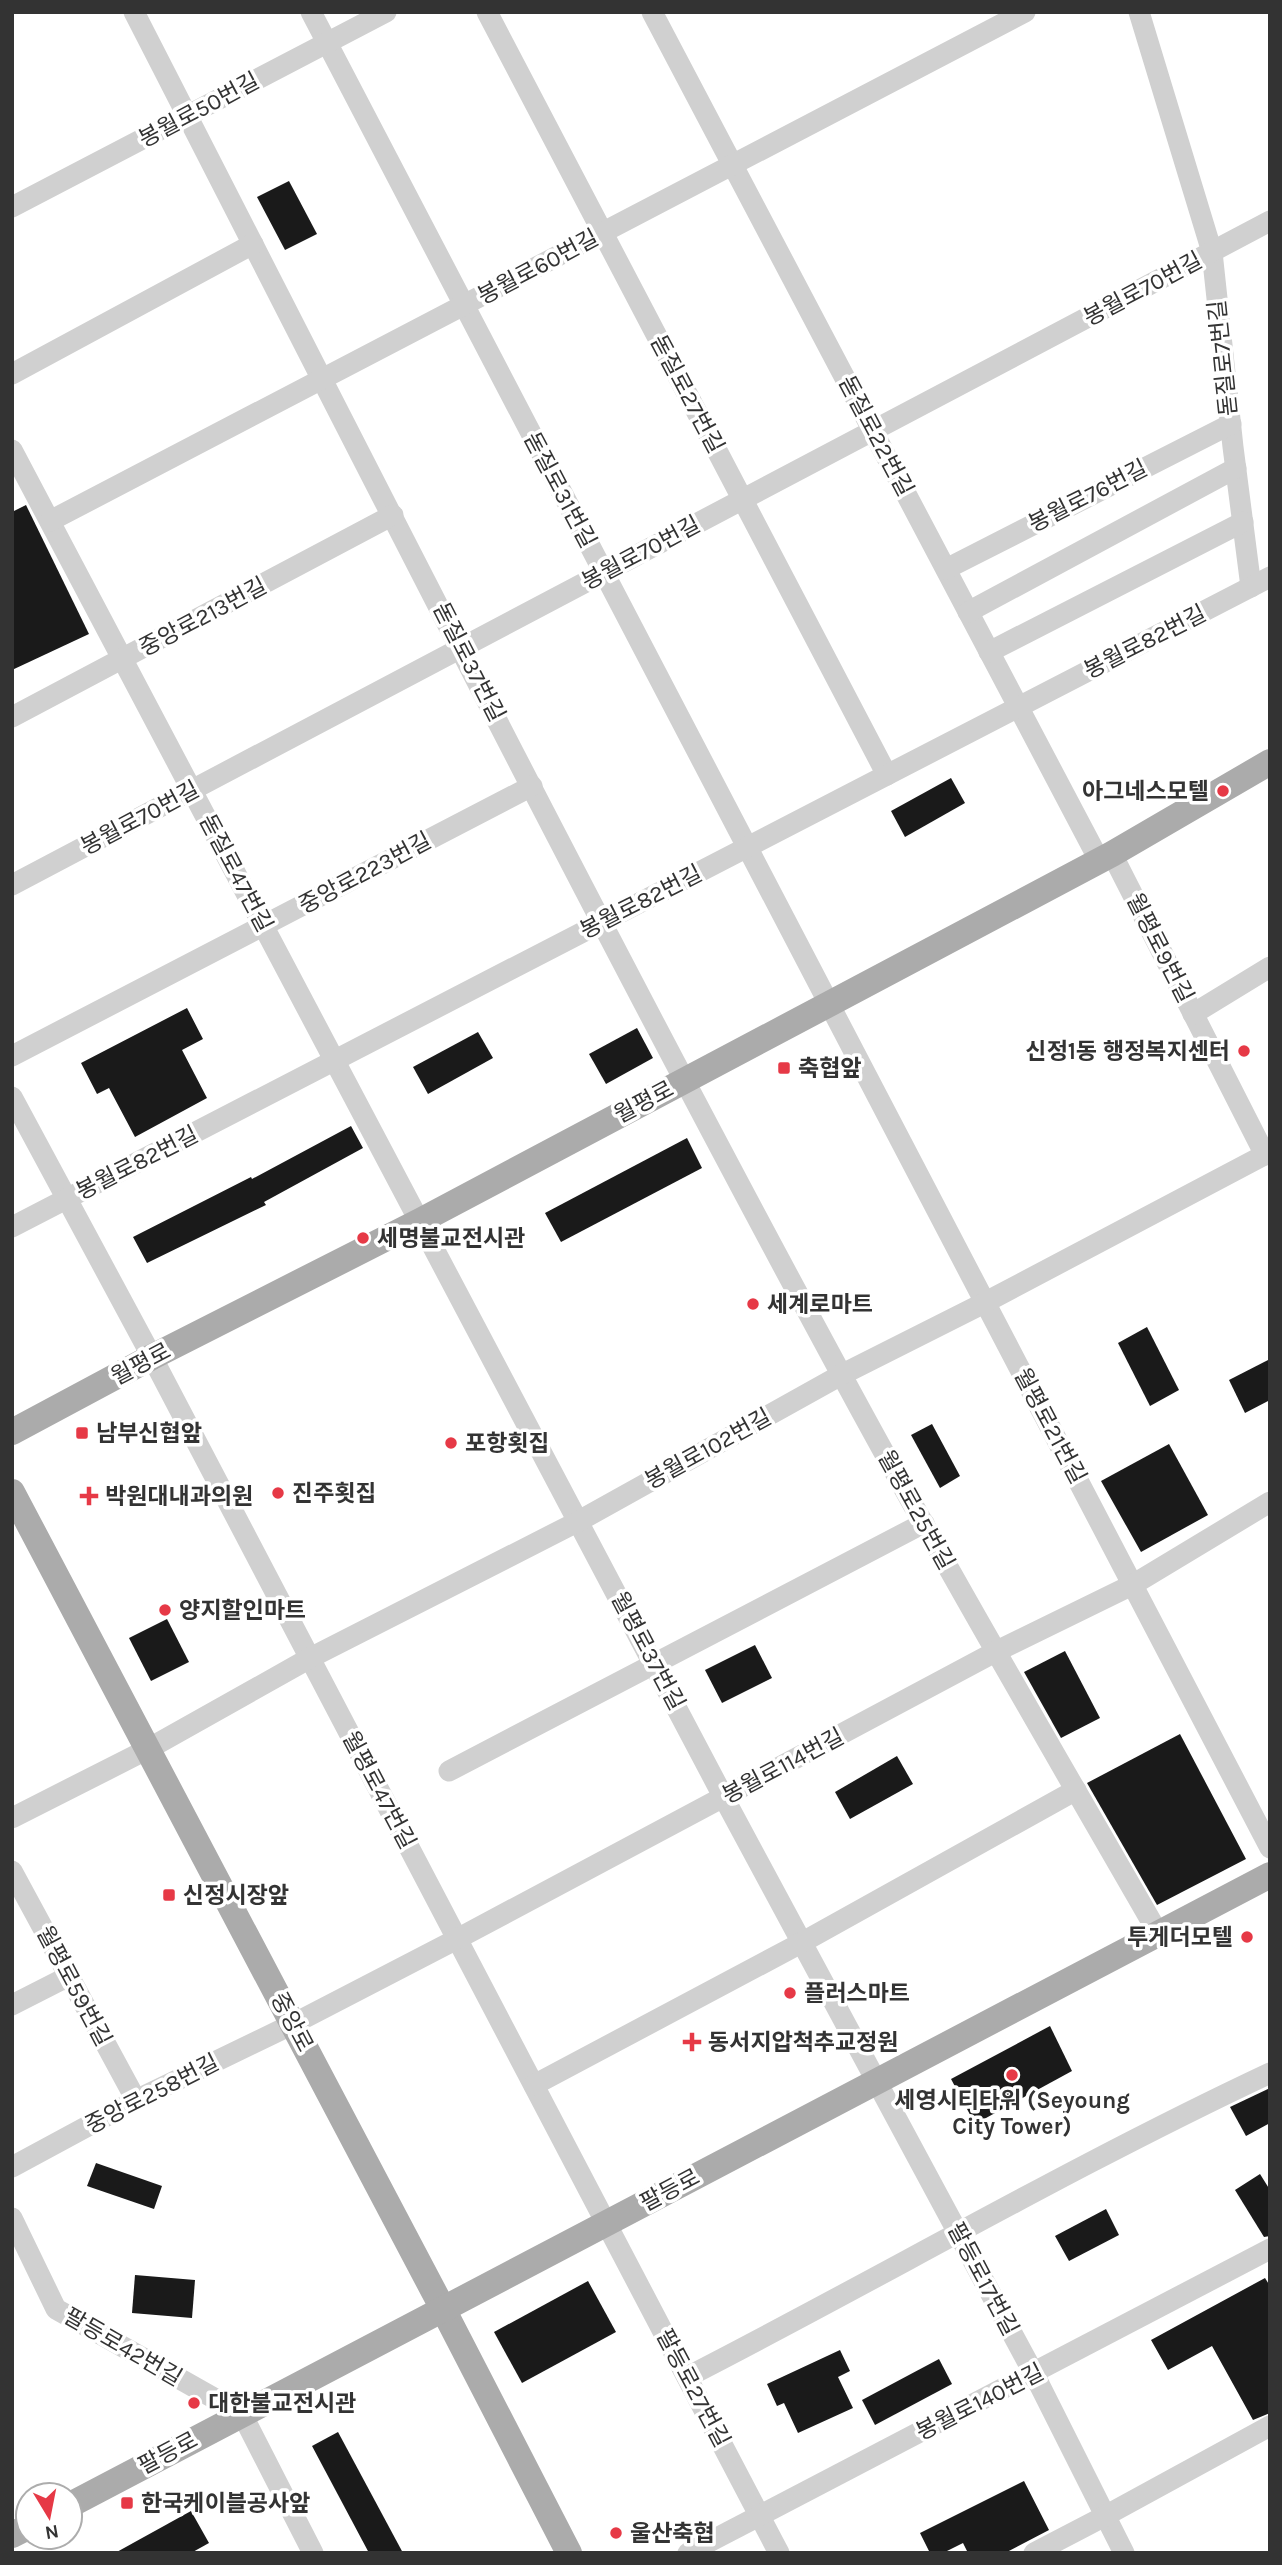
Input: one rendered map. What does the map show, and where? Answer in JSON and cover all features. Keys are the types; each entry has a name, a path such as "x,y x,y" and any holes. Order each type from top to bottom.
{"main road":[{"name":"월평로","path":"12,1432 152,1357 420,1221 828,1005 1105,857 1270,762"},
{"name":"중앙로","path":"12,1492 569,2553"},
{"name":"팔등로","path":"84,2498 1270,1875"}],"street":[{"name":"돋질로37번길","path":"134,12 684,1081"},
{"name":"돋질로31번길","path":"311,12 828,1005"},
{"name":"봉월로50번길","path":"12,207 386,12"},
{"name":"돋질로27번길","path":"487,12 887,775"},
{"name":"돋질로22번길","path":"652,12 1019,708 1105,857"},
{"name":"봉월로60번길","path":"50,521 1025,12"},
{"name":"돋질로7번길","path":"1139,12 1212,253 1243,522 1261,582"},
{"name":"봉월로70번길","path":"12,885 1270,221"},
{"path":"12,374 253,244"},
{"name":"봉월로76번길","path":"946,569 1231,424"},
{"name":"돋질로47번길","path":"12,450 420,1221"},
{"path":"968,612 1236,468"},
{"name":"중앙로213번길","path":"12,717 393,515"},
{"path":"989,652 1243,522"},
{"name":"봉월로82번길","path":"12,1227 1261,582"},
{"name":"중앙로223번길","path":"12,1056 532,786"},
{"name":"월평로9번길","path":"1105,857 1194,1014 1268,1154"},
{"path":"1194,1014 1270,967"},
{"name":"월평로21번길","path":"828,1005 1134,1584 1270,1848"},
{"name":"월평로25번길","path":"684,1081 841,1375 995,1652 1158,1933"},
{"name":"월평로47번길","path":"12,1097 152,1357 607,2223"},
{"name":"봉월로102번길","path":"12,1818 148,1749 310,1658 579,1521 841,1375 1268,1154"},
{"name":"월평로37번길","path":"420,1221 876,2081"},
{"name":"봉월로114번길","path":"293,2024 724,1798 995,1652 1134,1584 1270,1502"},
{"path":"449,1771 924,1523"},
{"path":"534,2085 802,1943 1076,1790"},
{"name":"월평로59번길","path":"12,1871 67,1977 136,2100"},
{"path":"12,2005 67,1977"},
{"name":"중앙로258번길","path":"12,2167 136,2100 293,2024"},
{"path":"687,2376 821,2308 1175,2118 1270,2073"},
{"name":"팔등로17번길","path":"876,2081 1034,2374 1124,2553"},
{"name":"팔등로42번길","path":"12,2218 56,2309 242,2414"},
{"name":"팔등로27번길","path":"607,2223 779,2553"},
{"name":"봉월로140번길","path":"688,2553 1270,2249"},
{"path":"242,2414 313,2553"},
{"path":"1034,2553 1270,2426"}],"building":[{"path":"289,181 317,234 285,250 257,197"},
{"path":"26,505 89,634 12,670 12,512"},
{"path":"951,778 965,803 905,837 891,811"},
{"path":"187,1008 203,1039 182,1050 207,1098 135,1137 109,1088 97,1094 81,1063"},
{"path":"637,1028 653,1058 606,1084 589,1054"},
{"path":"478,1032 493,1058 428,1094 413,1067"},
{"path":"351,1126 363,1148 264,1202 266,1205 147,1263 133,1237 251,1177 252,1179"},
{"path":"687,1138 702,1168 561,1242 545,1213"},
{"path":"1147,1327 1179,1390 1150,1406 1118,1343"},
{"path":"1270,1359 1270,1400 1245,1413 1229,1380"},
{"path":"932,1424 960,1476 940,1488 911,1435"},
{"path":"1169,1444 1208,1515 1141,1552 1101,1481"},
{"path":"167,1619 189,1662 151,1681 129,1638"},
{"path":"755,1645 772,1678 722,1703 705,1670"},
{"path":"1065,1651 1100,1718 1061,1738 1024,1672"},
{"path":"1180,1734 1246,1859 1157,1905 1087,1783"},
{"path":"897,1756 913,1784 850,1819 835,1792"},
{"name":"세영시티타워 (Seyoung City Tower)","path":"1050,2026 1072,2071 975,2124 951,2079"},
{"path":"1270,2088 1270,2123 1246,2136 1230,2107"},
{"path":"96,2163 162,2186 154,2209 87,2186"},
{"path":"1260,2174 1270,2190 1270,2236 1264,2237 1235,2190"},
{"path":"1106,2209 1119,2235 1069,2261 1055,2236"},
{"path":"135,2275 195,2280 192,2318 132,2313"},
{"path":"1265,2278 1270,2286 1270,2413 1253,2420 1212,2346 1168,2370 1151,2340"},
{"path":"588,2281 616,2332 522,2383 494,2332"},
{"path":"840,2350 850,2371 838,2377 853,2408 798,2433 784,2403 777,2406 767,2384"},
{"path":"939,2359 952,2384 875,2425 862,2400"},
{"path":"338,2432 403,2553 369,2553 312,2446"},
{"path":"1024,2481 1049,2530 1005,2553 968,2553 963,2543 943,2553 930,2553 920,2533"},
{"path":"191,2511 209,2543 191,2553 115,2553"}],"place":[{"name":"아그네스모텔","path":"1223,791"},
{"name":"신정1동 행정복지센터","path":"1244,1051"},
{"name":"축협앞","path":"784,1068"},
{"name":"세명불교전시관","path":"363,1238"},
{"name":"세계로마트","path":"753,1304"},
{"name":"남부신협앞","path":"82,1433"},
{"name":"포항횟집","path":"451,1443"},
{"name":"진주횟집","path":"278,1493"},
{"name":"박원대내과의원","path":"89,1496"},
{"name":"양지할인마트","path":"165,1610"},
{"name":"신정시장앞","path":"169,1895"},
{"name":"투게더모텔","path":"1247,1937"},
{"name":"플러스마트","path":"790,1993"},
{"name":"동서지압척추교정원","path":"692,2042"},
{"name":"세영시티타워 (Seyoung City Tower)","path":"1012,2075"},
{"name":"대한불교전시관","path":"194,2403"},
{"name":"한국케이블공사앞","path":"127,2503"},
{"name":"울산축협","path":"616,2533"}]}
